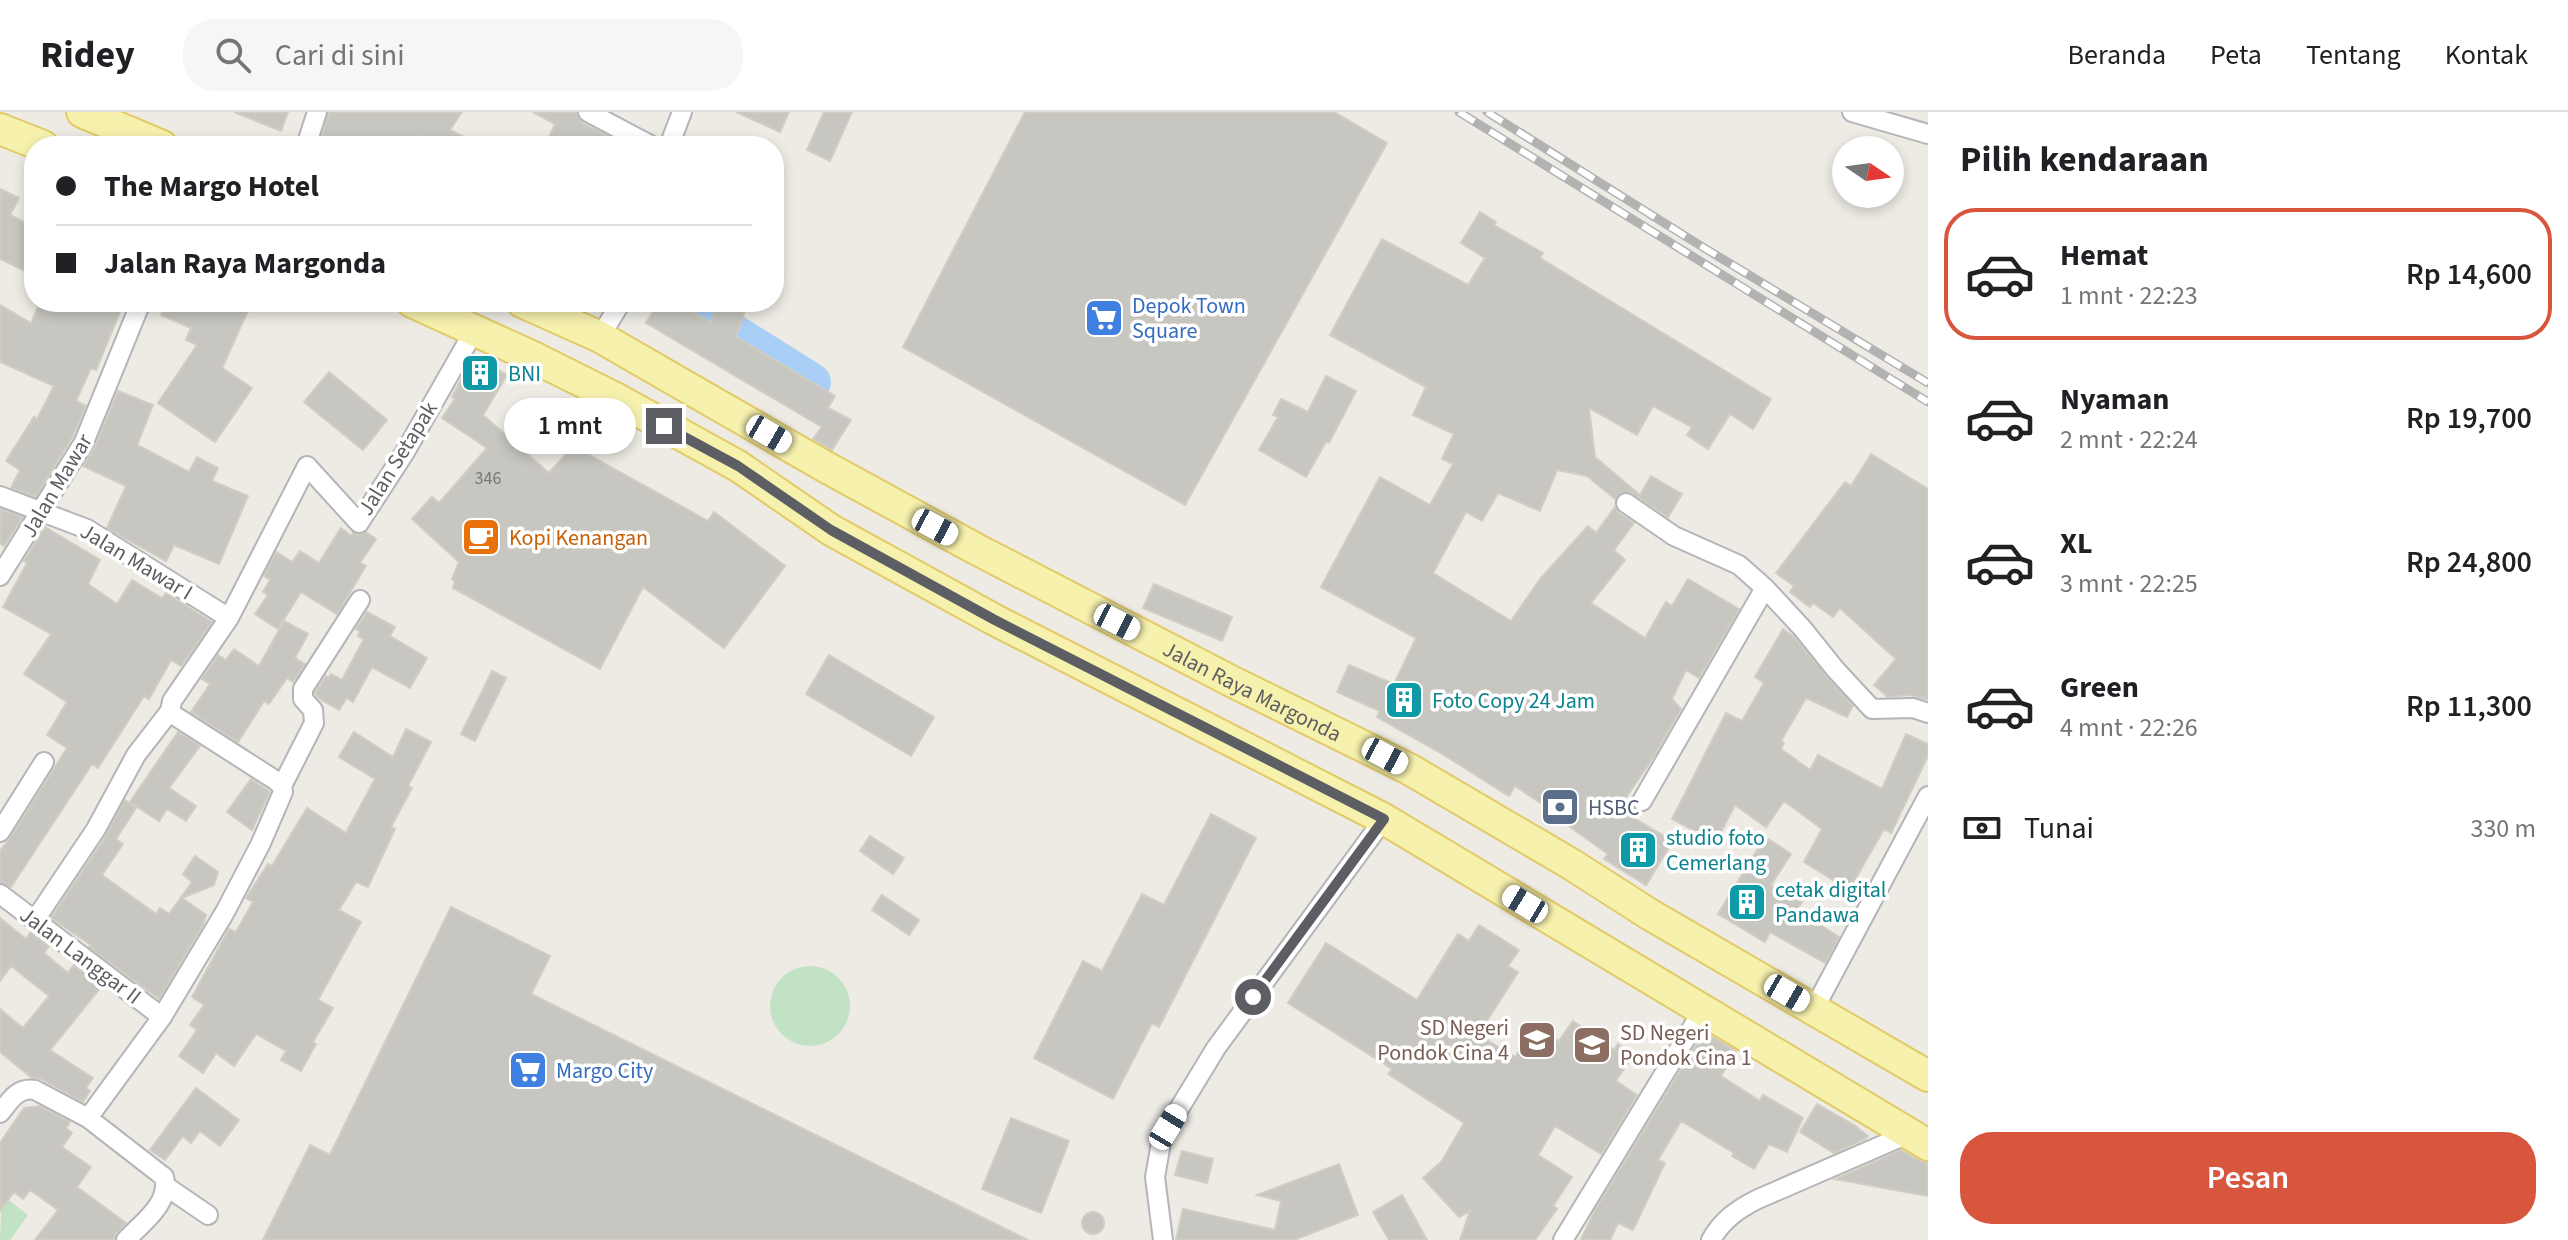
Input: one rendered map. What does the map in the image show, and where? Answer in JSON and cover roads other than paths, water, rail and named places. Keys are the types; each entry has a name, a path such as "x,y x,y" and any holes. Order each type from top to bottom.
{"main road":[{"path":"82,112 138,136"},
{"path":"0,129 24,138"},
{"path":"433,312 589,385 727,460 831,530 993,619 1384,819 1918,1140"},
{"name":"Jalan Raya Margonda","path":"544,312 600,337 976,549 1409,769 1571,864 1649,914 1928,1076"},
{"path":"727,460 748,421"}],"street":[{"path":"309,136 317,112"},
{"path":"588,112 633,136"},
{"path":"673,136 682,112"},
{"path":"1852,112 1928,134"},
{"name":"Jalan Mawar","path":"0,576 84,442 137,312"},
{"path":"600,337 615,312"},
{"name":"Jalan Setapak","path":"229,618 307,466 359,523 405,452 474,331"},
{"name":"Jalan Mawar I","path":"0,496 87,529 229,618"},
{"path":"1626,503 1674,536 1739,565 1765,588 1872,709 1913,708 1928,713"},
{"path":"1642,801 1765,588"},
{"path":"88,1118 162,1017 245,875 281,798 282,786 314,723 313,710 303,699 303,689 360,600"},
{"path":"35,920 96,829 136,755 170,711 172,701 229,618"},
{"path":"170,711 282,786"},
{"path":"0,832 44,762"},
{"path":"1814,1009 1928,796"},
{"path":"1163,1240 1155,1177 1161,1143 1168,1127 1216,1048 1384,819"},
{"name":"Jalan Langgar II","path":"0,894 162,1017"},
{"path":"1563,1240 1703,1010"},
{"path":"0,1113 17,1093 26,1088 35,1090 88,1118 164,1177 167,1187 164,1198 126,1240"},
{"path":"1711,1240 1737,1210 1758,1199 1918,1140"},
{"path":"167,1187 208,1215"}],"waterway":[{"path":"387,112 411,136"},
{"path":"700,312 812,382"}],"railway":[{"path":"1459,112 1928,402"},
{"path":"1487,112 1928,383"}],"place":[{"name":"Depok Town Square","path":"1104,318"},
{"name":"BNI","path":"480,373"},
{"name":"Kopi Kenangan","path":"481,537"},
{"name":"Foto Copy 24 Jam","path":"1404,700"},
{"name":"HSBC","path":"1560,807"},
{"name":"studio foto Cemerlang","path":"1638,850"},
{"name":"cetak digital Pandawa","path":"1747,902"},
{"name":"SD Negeri Pondok Cina 4","path":"1537,1040"},
{"name":"SD Negeri Pondok Cina 1","path":"1592,1045"},
{"name":"Margo City","path":"528,1070"}]}
